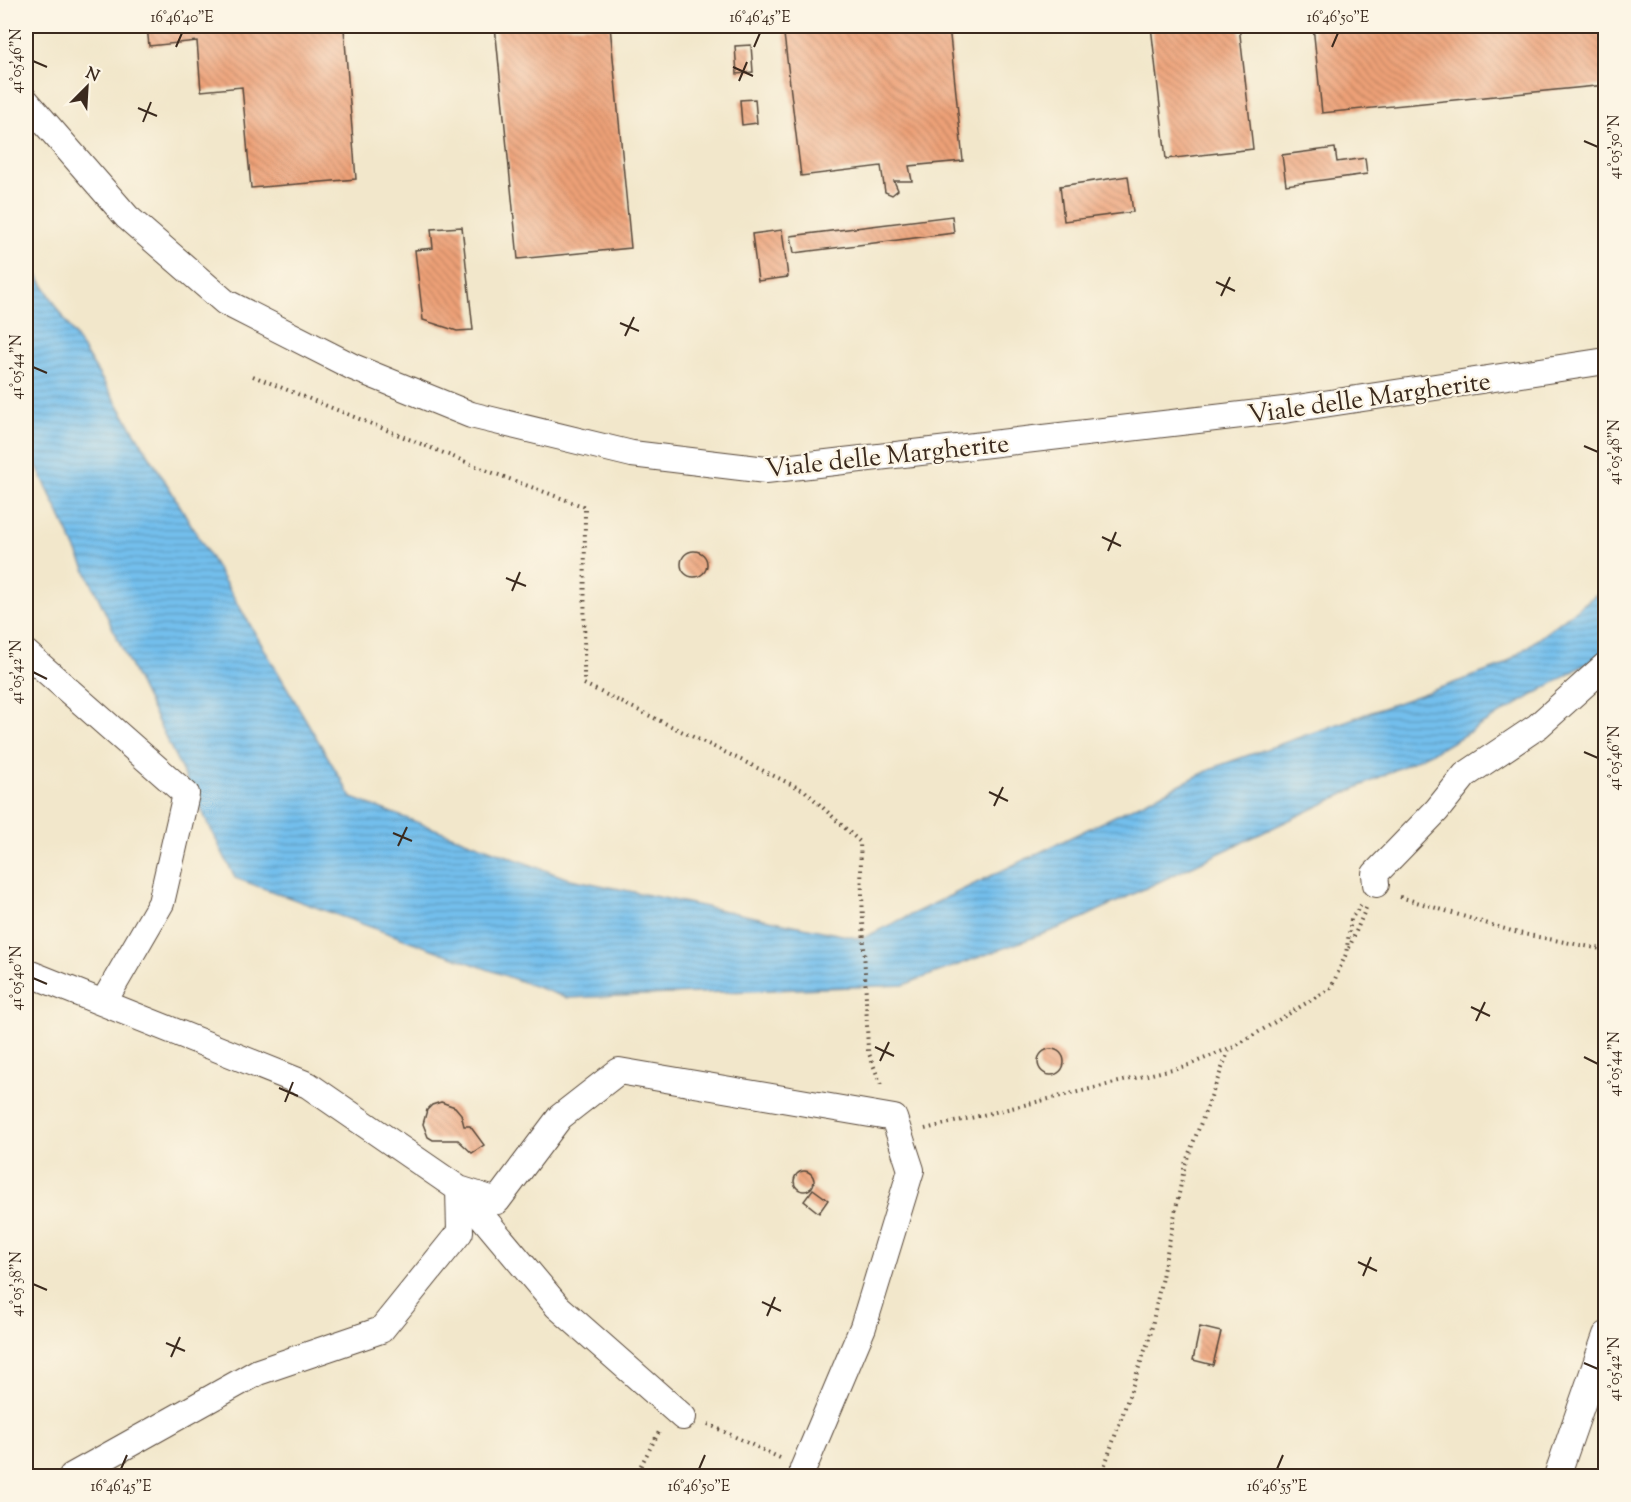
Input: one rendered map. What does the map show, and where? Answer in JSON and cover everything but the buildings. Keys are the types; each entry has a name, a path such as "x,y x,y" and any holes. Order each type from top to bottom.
{"street":[{"name":"Viale delle Margherite","path":"26,101 127,217 225,302 353,367 471,415 632,454 766,470 1284,410 1605,362"},
{"path":"26,653 186,794 161,903 103,1003"},
{"path":"1380,895 1375,874 1437,810 1465,775 1538,726 1605,665"},
{"path":"26,972 308,1085 459,1189 557,1306 683,1417"},
{"path":"459,1189 497,1201 560,1117 619,1071 894,1118 911,1170 863,1327 803,1469"},
{"path":"72,1476 258,1372 381,1329 460,1232 459,1189"},
{"path":"1557,1476 1605,1335"}],"path":[{"path":"253,376 488,471 585,507 584,684 805,791 860,842 868,1051 900,1135 1189,1065 1249,1040 1331,988 1346,954 1380,895"},
{"path":"1380,895 1518,933 1605,950"},
{"path":"1346,954 1351,919 1380,895"},
{"path":"1101,1476 1150,1336 1185,1164 1232,1047"},
{"path":"635,1476 654,1437 669,1422 683,1417 702,1422 803,1469"}],"water":[{"path":"26,257 173,494 352,798 566,878 861,939 1218,766 1502,666 1605,588 1605,653 1445,746 1070,924 903,985 567,998 235,878 129,663 26,443"}]}
